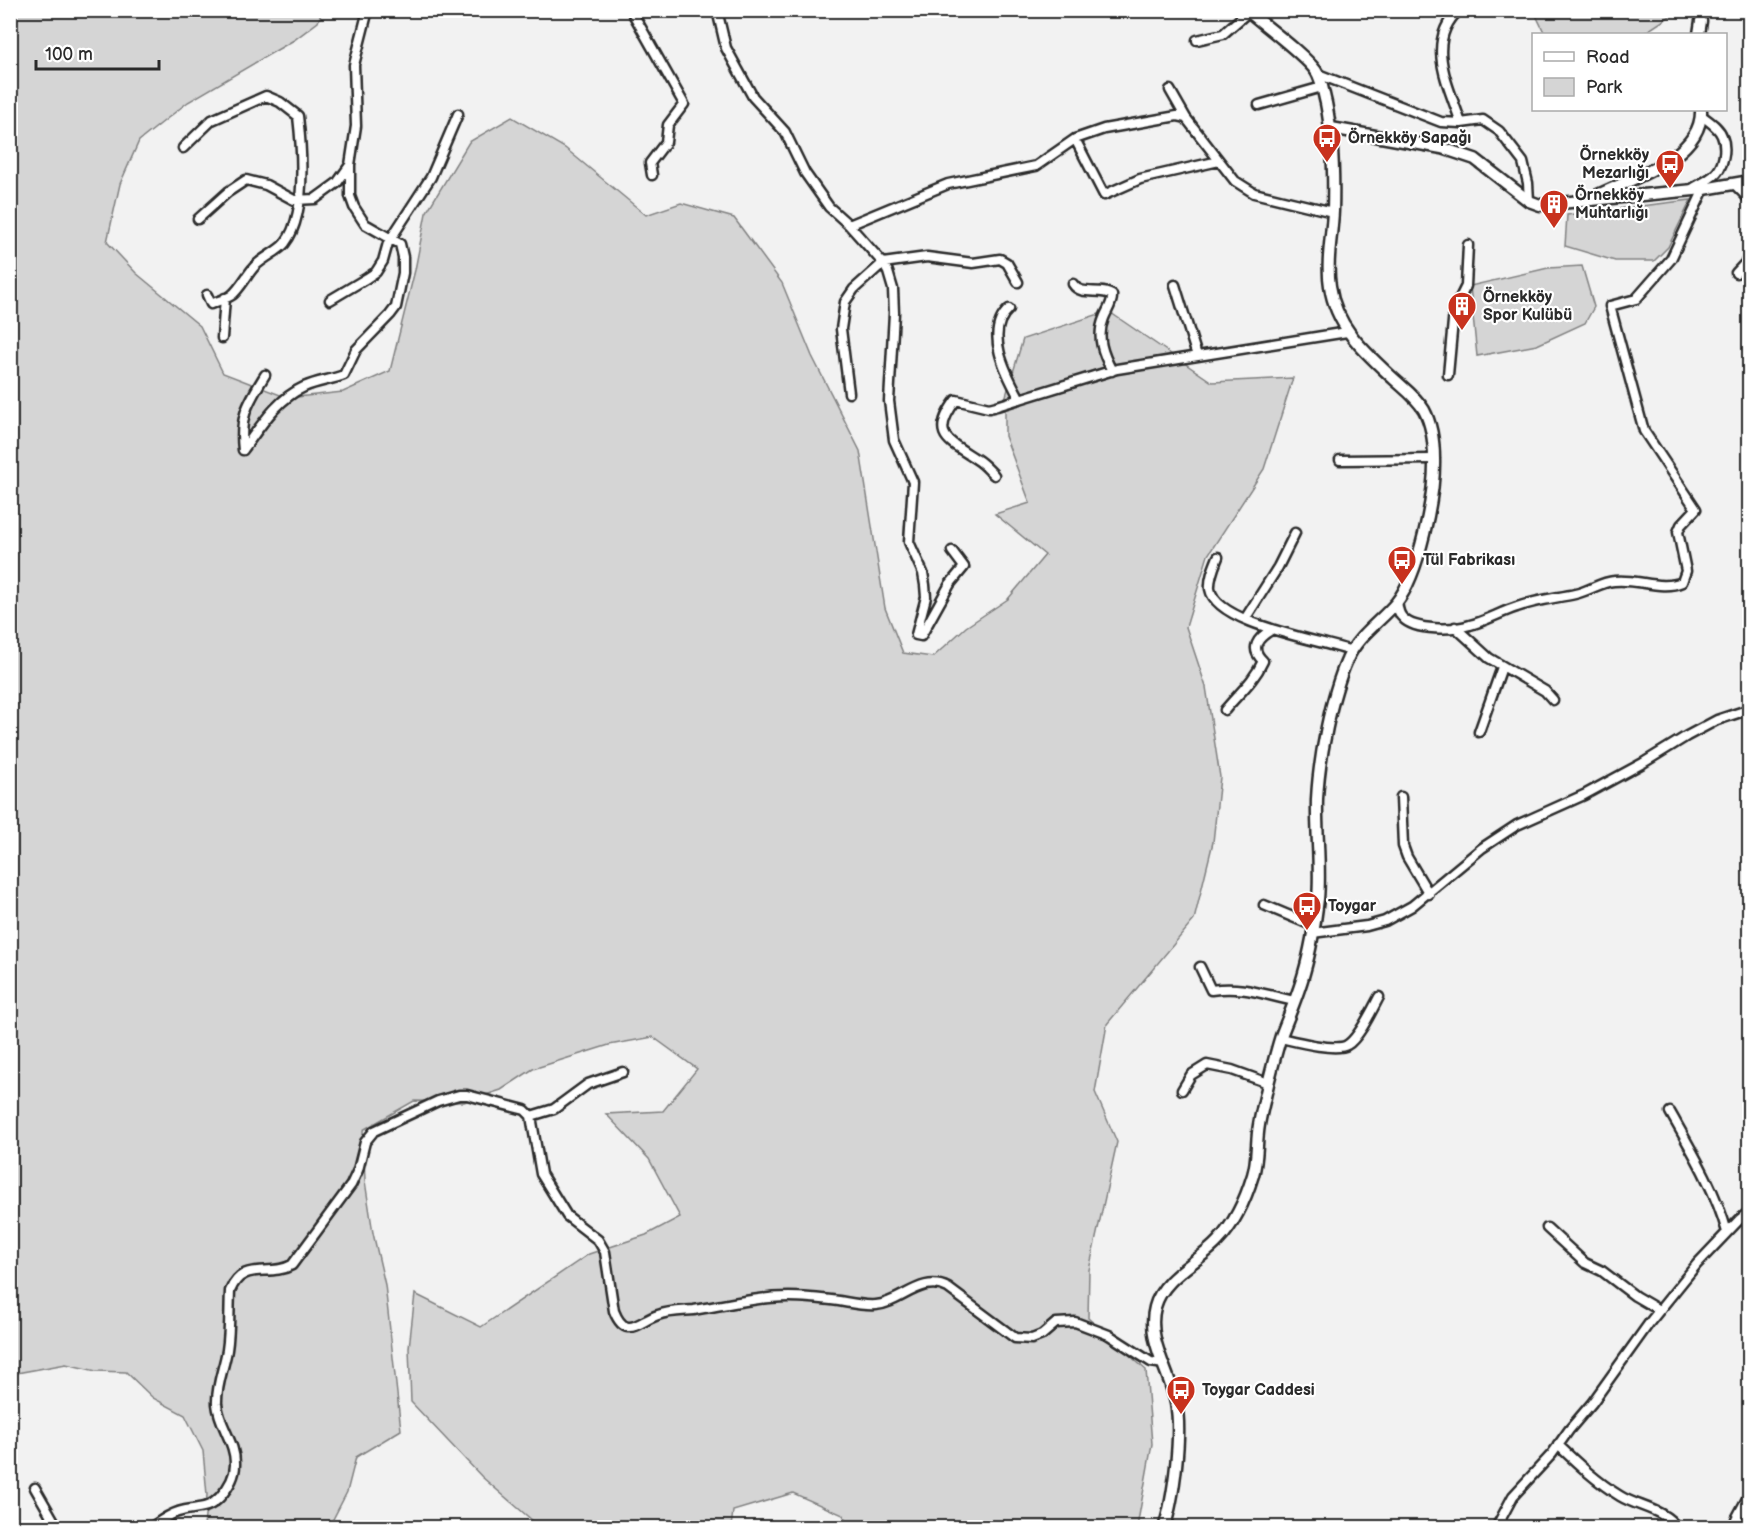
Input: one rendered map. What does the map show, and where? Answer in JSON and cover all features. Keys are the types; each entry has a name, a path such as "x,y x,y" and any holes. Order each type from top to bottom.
{"main road":[{"path":"1164,1527 1179,1433 1176,1403 1156,1343 1153,1325 1157,1300 1167,1285 1216,1244 1225,1233 1239,1210 1255,1171 1259,1123 1268,1083 1307,963 1313,929 1318,892 1317,795 1325,740 1334,703 1346,660 1351,651 1398,601 1411,578 1433,489 1434,459 1430,425 1418,402 1356,344 1334,306 1329,283 1333,212 1331,128 1318,74 1309,63 1247,11"},
{"path":"1699,33 1701,21"},
{"path":"1590,199 1653,171 1693,138 1699,128 1701,112"},
{"path":"1331,128 1442,148 1475,159 1529,201 1540,205 1704,189 1749,181"}],"street":[{"path":"266,375 244,414 241,431 243,450 276,408 291,394 306,386 344,375 356,350 390,315 399,297 403,273 400,244 365,224 350,196 350,165 356,126 354,65 368,10"},
{"path":"631,10 684,104 668,125 666,142 650,163 652,175"},
{"path":"717,10 726,48 753,96 785,132 805,173 829,207 849,225 883,263 888,272 893,289 894,313 889,401 894,440 913,482 909,542 923,573 926,597 916,635 921,636 950,584 964,567 952,551"},
{"path":"1459,10 1451,17 1444,29 1440,56 1461,123"},
{"path":"1197,40 1223,34 1247,11"},
{"path":"1318,74 1441,122 1461,123 1483,120 1490,123 1508,140 1523,162 1529,201"},
{"path":"1259,105 1322,87"},
{"path":"1170,90 1186,118 1235,181 1254,193 1333,212"},
{"path":"183,148 212,120 267,96 280,102 298,116 301,149 299,189 301,200 285,244 266,255 244,278 232,295 211,304 207,295"},
{"path":"1689,190 1713,176 1722,164 1724,152 1722,136 1701,112"},
{"path":"330,300 376,272 383,261 388,243 431,177 458,114"},
{"path":"849,225 948,184 1036,166 1076,139 1104,129 1177,116 1186,118"},
{"path":"1076,139 1104,195 1140,178 1220,161"},
{"path":"198,219 228,192 246,180 266,185 294,201 315,199 337,183 350,165"},
{"path":"1734,184 1749,200"},
{"path":"1398,601 1399,612 1403,619 1412,624 1441,629 1468,626 1517,607 1550,597 1577,594 1612,581 1629,580 1671,587 1682,582 1686,571 1678,532 1681,525 1696,509 1644,431 1610,306 1636,299 1671,259 1704,189"},
{"path":"1449,375 1454,310 1466,286 1468,245"},
{"path":"849,393 841,329 845,302 854,289 883,263 927,257 973,263 1000,259 1007,263 1018,282"},
{"path":"1736,273 1749,258"},
{"path":"1073,284 1075,288 1082,291 1107,292 1112,295 1113,300 1103,319 1100,337 1105,357 1112,371"},
{"path":"1175,285 1197,356"},
{"path":"222,338 225,298"},
{"path":"1009,309 1000,323 997,338 1005,372 1020,399"},
{"path":"994,475 979,461 944,436 942,423 956,400 988,408 1112,371 1347,332"},
{"path":"1340,460 1434,459"},
{"path":"1245,618 1278,567 1295,533"},
{"path":"1218,557 1210,579 1210,590 1227,611 1271,630 1332,644 1351,651"},
{"path":"1455,627 1461,635 1502,667 1545,691 1553,700"},
{"path":"1225,710 1241,691 1250,685 1260,668 1263,661 1258,656 1256,641 1271,630"},
{"path":"1479,732 1502,667"},
{"path":"1264,905 1313,929 1367,927 1385,921 1412,906 1482,848 1517,825 1584,795 1643,764 1687,735 1749,708"},
{"path":"1401,797 1402,846 1428,894"},
{"path":"1200,966 1211,990 1230,987 1295,1001"},
{"path":"1281,1038 1314,1045 1344,1047 1358,1033 1379,997"},
{"path":"1182,1090 1191,1076 1207,1065 1232,1070 1268,1083"},
{"path":"531,1116 554,1108 588,1084 623,1072"},
{"path":"150,1527 180,1511 202,1509 210,1505 231,1483 235,1458 218,1413 217,1392 227,1352 230,1291 237,1279 248,1272 278,1271 292,1265 299,1258 351,1185 368,1136 379,1128 438,1101 459,1095 525,1110 531,1116 541,1174 567,1216 602,1245 614,1311 618,1319 626,1326 634,1327 660,1314 775,1297 822,1299 866,1305 882,1304 922,1286 935,1283 948,1288 1015,1338 1032,1339 1042,1335 1056,1323 1075,1322 1109,1335 1151,1362 1164,1364"},
{"path":"1670,1112 1720,1206 1727,1232"},
{"path":"1496,1527 1513,1496 1592,1403 1659,1310 1697,1264 1749,1211"},
{"path":"1547,1228 1586,1263 1602,1271 1635,1296 1659,1310"},
{"path":"1558,1445 1583,1469 1621,1497 1671,1518 1677,1527"},
{"path":"35,1488 58,1527"},
{"path":"1739,1527 1736,1525 1736,1518 1749,1493"}],"green space":[{"path":"11,11 322,11 318,22 294,40 188,102 139,141 120,184 107,242 136,273 200,326 223,373 288,398 343,392 390,371 415,270 426,213 469,142 512,117 565,148 646,215 681,203 734,218 782,283 812,356 860,451 885,608 903,653 933,657 966,627 1008,599 1045,555 995,514 1030,503 1005,436 1005,399 1023,339 1108,311 1212,382 1293,378 1264,469 1208,555 1186,627 1206,687 1220,777 1213,842 1194,920 1107,1024 1095,1092 1117,1142 1089,1270 1088,1318 1146,1370 1152,1444 1137,1527 850,1527 843,1515 793,1493 733,1511 731,1527 540,1527 482,1477 411,1402 409,1348 415,1294 481,1327 589,1254 646,1235 680,1217 649,1159 606,1114 663,1111 697,1069 653,1037 609,1045 533,1069 501,1090 464,1102 414,1101 363,1130 365,1181 373,1233 385,1285 401,1430 356,1457 347,1492 329,1527 204,1527 207,1495 203,1451 185,1415 153,1398 126,1372 96,1371 66,1364 11,1374"},
{"path":"1534,11 1678,11 1645,33 1545,33"},
{"path":"1691,200 1668,247 1654,261 1615,261 1565,246 1567,215"},
{"path":"1582,266 1594,307 1585,323 1537,345 1477,356 1470,286 1548,268"}],"place":[{"name":"Örnekköy Sapağı","path":"1327,164"},
{"name":"Örnekköy Mezarlığı","path":"1670,190"},
{"name":"Örnekköy Muhtarlığı","path":"1554,230"},
{"name":"Örnekköy Spor Kulübü","path":"1462,332"},
{"name":"Tül Fabrikası","path":"1402,586"},
{"name":"Toygar","path":"1307,932"},
{"name":"Toygar Caddesi","path":"1181,1416"}]}
